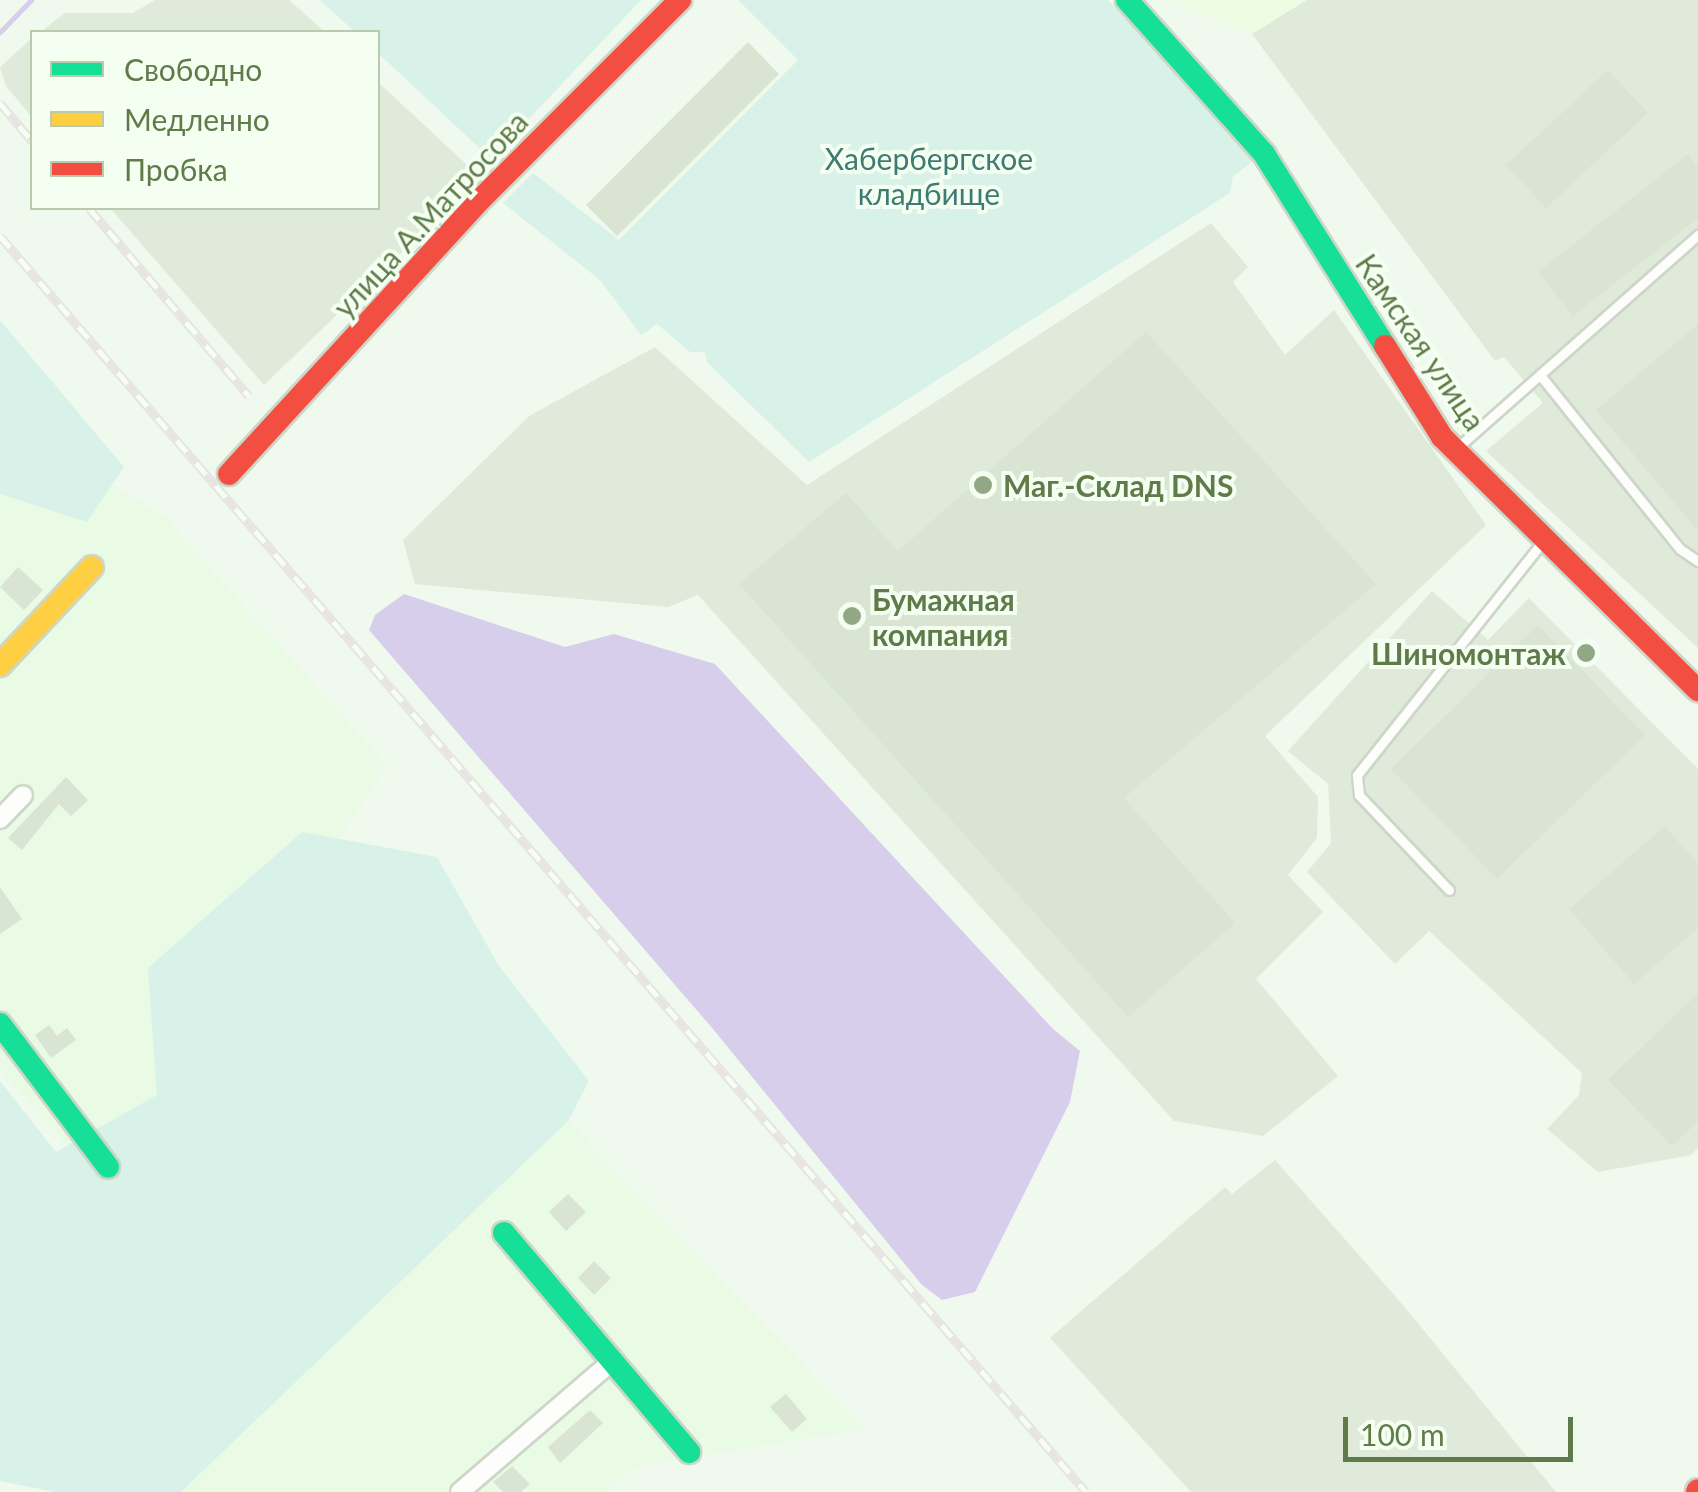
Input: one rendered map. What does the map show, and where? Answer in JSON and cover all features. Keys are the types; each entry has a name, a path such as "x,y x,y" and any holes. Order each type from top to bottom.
{"street":[{"name":"улица А.Матросова","path":"228,474 483,197 680,0"},
{"name":"Камская улица","path":"1127,0 1264,154 1455,450 1698,690"},
{"path":"0,665 92,567"},
{"path":"1,817 23,795"},
{"path":"0,1024 108,1166"},
{"path":"504,1233 689,1452"},
{"path":"460,1492 611,1362"}],"lane":[{"path":"1455,450 1698,235"},
{"path":"1540,374 1680,549 1698,561"},
{"path":"1449,890 1359,795 1356,775 1545,539"}],"shaded area":[{"path":"155,0 289,0 323,30 43,30 65,13 133,13"},
{"path":"1168,0 1307,0 1252,34"},
{"path":"1307,0 1698,0 1698,648 1486,451 1543,403 1504,357 1495,361 1252,34"},
{"path":"30,40 30,115 6,86 0,67"},
{"path":"380,84 480,177 264,385 112,210 380,210"},
{"path":"1211,223 1248,267 1233,282 1285,355 1334,310 1486,525 1265,736 1318,797 1317,838 1288,875 1323,912 1256,979 1338,1076 1263,1136 1174,1121 698,595 668,607 415,584 403,540 529,416 655,347 807,485"},
{"path":"0,416 164,516 387,766 105,1189 0,1070"},
{"path":"1432,591 1488,640 1529,598 1698,769 1698,1148 1691,1155 1598,1172 1547,1129 1579,1095 1582,1073 1429,931 1395,964 1307,872 1331,843 1328,784 1288,751"},
{"path":"404,594 565,647 614,634 715,664 1053,1029 1080,1051 1070,1102 975,1292 942,1300 922,1285 713,1029 369,630 375,615"},
{"path":"568,1121 865,1429 638,1466 607,1492 181,1492"},
{"path":"1275,1160 1403,1305 1556,1492 1191,1492 1050,1338 1225,1187 1232,1194"}],"green space":[{"path":"320,0 641,0 491,159 380,55 380,30 353,30"},
{"name":"Хабербергское кладбище","path":"738,0 1108,0 1256,159 1233,176 1230,193 809,462 707,362 705,352 690,352 657,324 641,335 600,280 503,203 533,173 619,240 798,60"},
{"path":"0,320 124,467 87,522 0,494"},
{"path":"302,832 437,857 499,966 589,1081 568,1121 181,1492 55,1492 0,1481 0,1081 56,1152 157,1095 148,968"}],"building":[{"path":"748,42 779,74 617,236 586,205"},
{"path":"1608,70 1648,113 1546,208 1506,165"},
{"path":"1688,154 1698,167 1698,218 1573,316 1538,272"},
{"path":"1698,324 1698,531 1596,410"},
{"path":"1146,332 1376,584 1124,798 1235,923 1128,1017 739,584 846,493 898,551"},
{"path":"18,567 43,590 24,610 0,587"},
{"path":"1538,625 1645,735 1497,879 1391,769"},
{"path":"66,777 88,800 71,816 59,804 22,850 8,838"},
{"path":"1665,826 1698,864 1698,928 1634,984 1569,909"},
{"path":"0,887 22,919 0,934"},
{"path":"1698,993 1698,1121 1672,1146 1608,1080"},
{"path":"49,1025 57,1036 67,1028 76,1040 51,1058 35,1035"},
{"path":"568,1194 586,1212 566,1231 549,1212"},
{"path":"594,1261 611,1278 594,1295 578,1278"},
{"path":"786,1394 807,1419 792,1432 770,1407"},
{"path":"590,1410 603,1423 560,1463 548,1447"},
{"path":"512,1466 530,1484 521,1492 503,1492 493,1482"}],"waterway":[{"path":"0,32 31,0"}],"railway":[{"path":"0,103 30,139"},
{"path":"91,210 249,396"},
{"path":"0,236 1086,1492"}],"traffic: fast":[{"path":"1127,0 1264,154 1385,346"},
{"path":"0,1024 108,1167"},
{"path":"504,1233 689,1452"}],"traffic: slow":[{"path":"0,665 92,567"}],"traffic: jam":[{"path":"229,474 483,197 680,0"},
{"path":"1385,346 1442,437 1698,690"}],"place":[{"name":"Маг.-Склад DNS","path":"983,485"},
{"name":"Бумажная компания","path":"852,616"},
{"name":"Шиномонтаж","path":"1586,653"}]}
